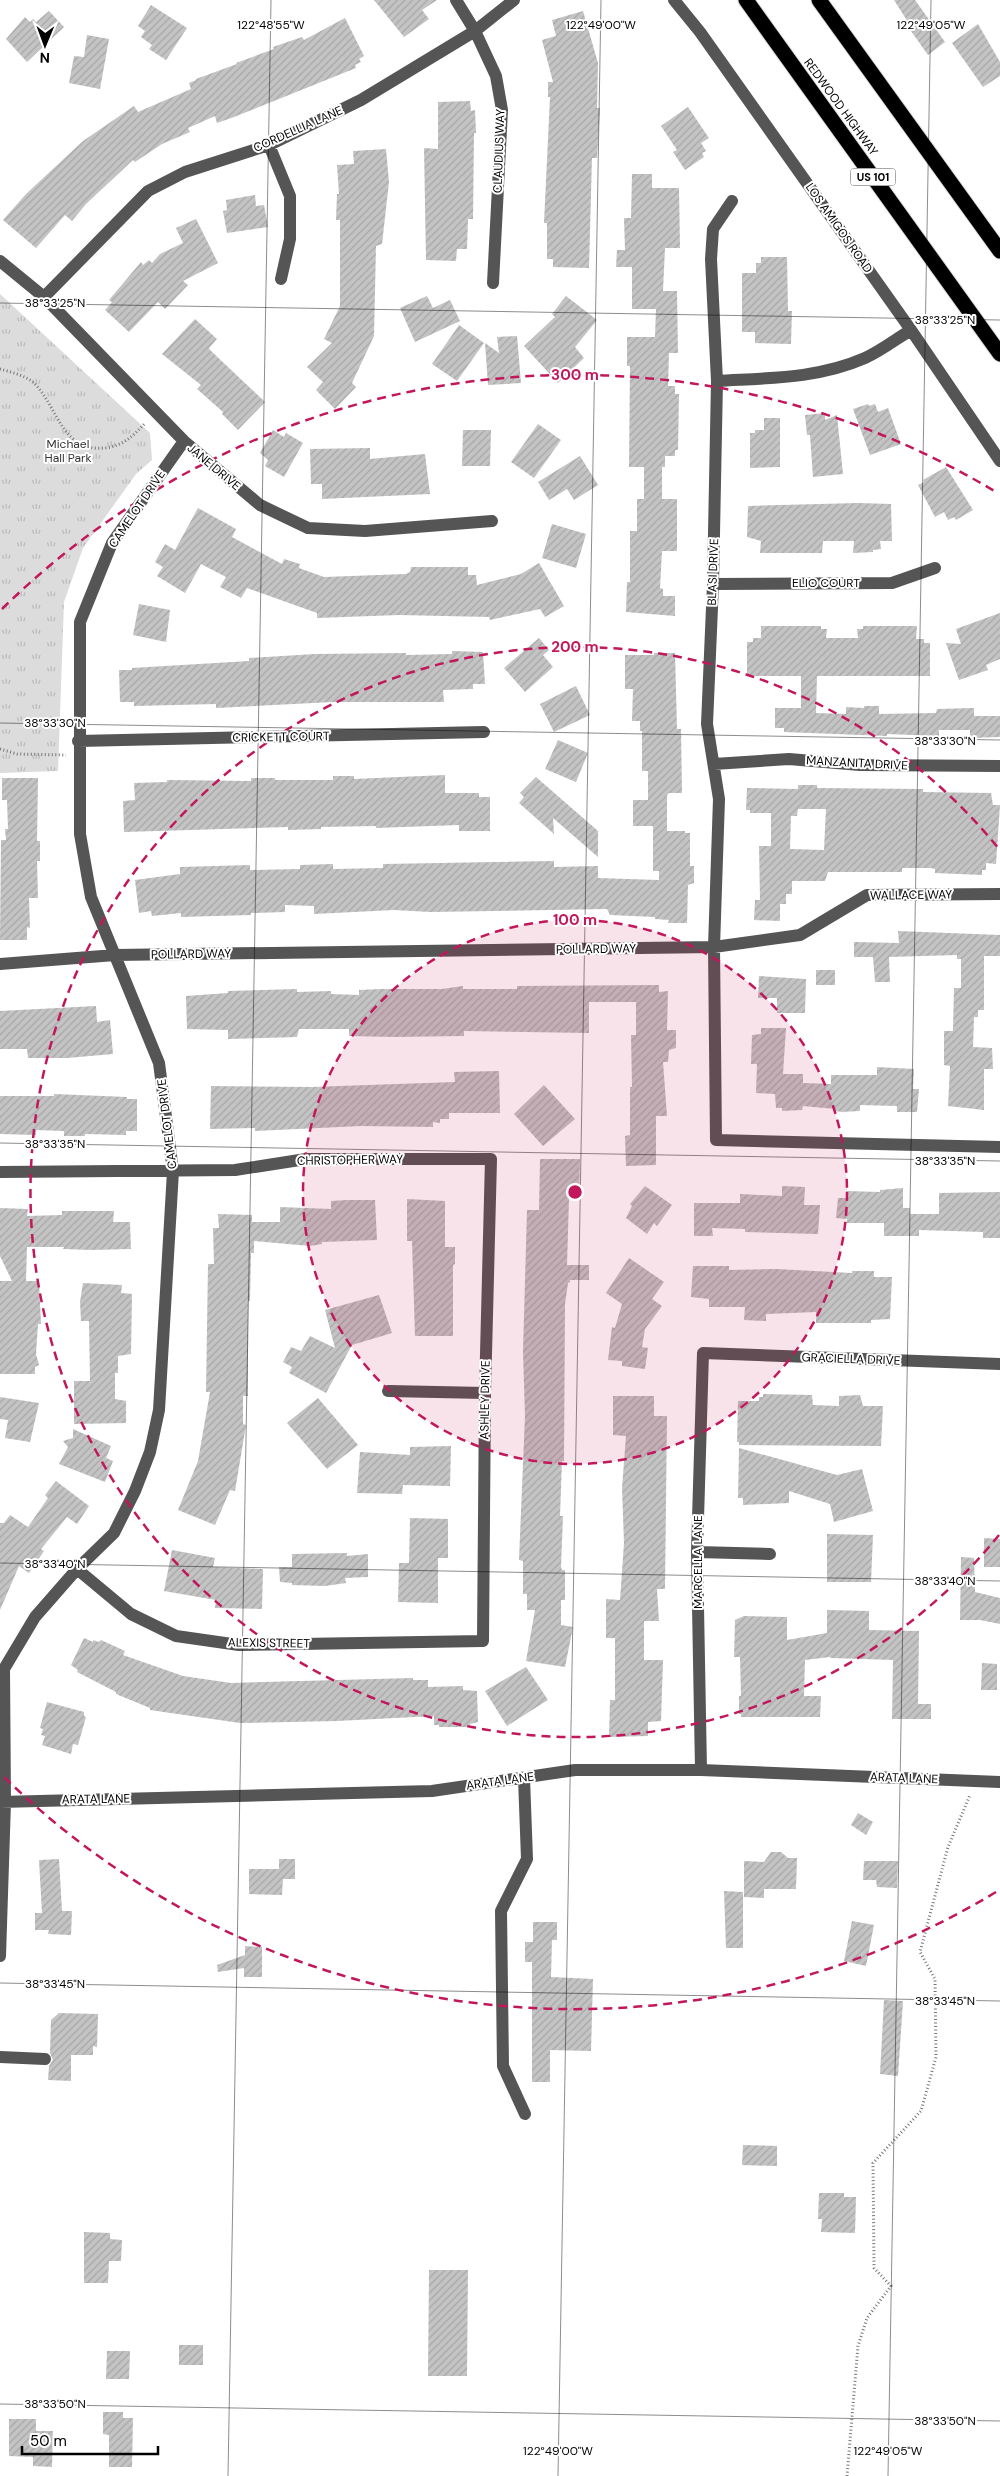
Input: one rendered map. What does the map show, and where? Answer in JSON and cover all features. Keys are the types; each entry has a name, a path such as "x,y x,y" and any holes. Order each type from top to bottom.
{"highway":[{"name":"REDWOOD HIGHWAY","path":"746,0 1000,354"},
{"path":"819,0 1000,251"}],"street":[{"name":"CLAUDIUS WAY","path":"456,0 475,31 496,76 502,110 493,283"},
{"name":"CORDELLIA LANE","path":"44,297 148,191 185,172 269,145 362,100 475,31 514,0"},
{"name":"LOS AMIGOS ROAD","path":"674,0 700,32 911,330 1000,461"},
{"path":"269,145 290,196 290,239 281,279"},
{"name":"BLASI DRIVE","path":"714,947 719,800 707,724 713,584 717,381 711,259 713,229 732,201"},
{"name":"JANE DRIVE","path":"0,261 44,297 184,441 260,505 308,528 365,531 492,521"},
{"path":"717,381 802,376 833,369 866,357 911,330"},
{"name":"CAMELOT DRIVE","path":"0,1956 3,1802 2,1669 35,1617 77,1569 114,1533 135,1491 150,1452 159,1410 173,1170 159,1063 90,897 80,834 78,741 80,622 112,543 184,441"},
{"name":"ELIO COURT","path":"713,584 892,583 936,568"},
{"name":"CRICKETT COURT","path":"78,741 484,732"},
{"name":"MANZANITA DRIVE","path":"714,764 789,759 860,765 1000,766"},
{"name":"WALLACE WAY","path":"714,947 800,935 867,895 1000,894"},
{"path":"714,947 716,1140 1000,1147"},
{"name":"POLLARD WAY","path":"0,964 115,955 714,947"},
{"name":"CHRISTOPHER WAY","path":"0,1172 235,1170 306,1159 491,1158"},
{"name":"ASHLEY DRIVE","path":"483,1641 485,1393 491,1158"},
{"name":"GRACIELLA DRIVE","path":"703,1353 1000,1364"},
{"name":"MARCELLA LANE","path":"701,1770 697,1552 703,1353"},
{"path":"388,1391 485,1393"},
{"path":"697,1552 770,1554"},
{"name":"ALEXIS STREET","path":"77,1569 131,1614 176,1636 238,1645 483,1641"},
{"name":"ARATA LANE","path":"3,1802 432,1791 575,1770 701,1770 1000,1782"},
{"path":"524,1778 527,1859 501,1911 503,2066 525,2114"},
{"path":"0,2057 45,2059"}],"path":[{"path":"0,369 23,376 35,384 57,420 76,444 97,449 111,448 128,439 142,426"},
{"path":"0,749 17,754 66,755"},
{"path":"847,2476 858,2346 867,2318 890,2286 874,2268 873,2163 921,2111 936,2057 935,1980 920,1952 948,1847 976,1781"}],"green space":[{"name":"Michael Hall Park","path":"0,294 150,433 152,460 136,474 83,548 64,602 58,771 0,773"}],"building":[{"path":"374,0 437,0 422,10 429,19 404,37"},
{"path":"894,0 915,0 945,42 928,55 911,31 913,30"},
{"path":"151,5 187,28 166,60 149,49 152,45 141,37 145,31 138,26"},
{"path":"49,11 64,27 27,62 6,39 25,17 30,22 33,19 36,22"},
{"path":"583,11 598,63 597,108 600,108 597,158 592,158 589,268 553,267 553,259 547,259 547,223 544,223 550,97 548,97 548,82 553,82 542,40 556,36 552,20"},
{"path":"345,18 364,56 359,59 361,62 355,65 356,68 234,117 217,123 215,116 188,128 190,132 162,144 135,162 133,160 86,204 72,221 65,215 36,248 3,220 26,194 83,141 134,106 138,112 191,89 189,83 196,79 274,49 273,47 302,37 304,40"},
{"path":"978,24 1000,62 1000,76 983,87 952,43"},
{"path":"87,35 109,39 100,89 69,83 74,56 84,57"},
{"path":"470,101 471,111 475,110 476,133 474,133 473,219 468,219 467,249 457,249 456,261 426,260 424,148 438,149 438,102"},
{"path":"688,107 709,138 701,143 706,151 702,153 704,157 685,170 673,152 677,150 661,126"},
{"path":"386,149 389,182 382,244 376,246 374,336 352,383 356,387 335,409 316,390 323,382 307,367 332,343 324,339 340,306 340,220 336,220 337,194 339,194 337,165 354,164 353,151"},
{"path":"632,174 652,174 652,188 679,188 680,248 665,248 663,291 677,291 678,353 669,353 668,386 675,386 675,394 679,394 678,450 675,450 675,456 665,456 665,467 662,467 662,499 677,499 677,551 662,551 660,588 663,589 663,596 675,596 675,616 626,612 627,582 630,582 630,531 637,531 637,499 644,499 644,467 629,467 630,366 627,366 627,337 655,337 656,309 632,309 632,267 616,267 617,250 625,250 624,218 631,218"},
{"path":"255,195 256,206 264,205 268,227 227,233 223,211 227,210 226,200"},
{"path":"196,219 218,263 183,281 188,285 165,309 158,302 129,332 105,310 112,302 109,300 141,262 143,265 149,260 152,263 160,254 183,243 176,228"},
{"path":"761,257 787,257 788,311 792,311 791,344 755,343 755,332 742,332 742,273 756,273 756,263 761,263"},
{"path":"427,296 433,308 450,300 460,321 415,342 400,308"},
{"path":"566,296 597,320 575,347 584,358 558,383 524,346 555,317 552,314"},
{"path":"195,319 217,339 209,348 210,350 265,402 238,430 222,414 223,412 197,389 201,385 162,354"},
{"path":"459,325 484,343 457,381 432,364"},
{"path":"517,336 521,383 488,385 485,343 499,353 497,337"},
{"path":"868,404 869,406 875,404 878,412 888,408 901,444 870,455 853,409"},
{"path":"825,413 825,420 837,415 843,474 813,477 810,435 807,435 805,415"},
{"path":"764,418 780,418 780,467 750,468 750,433 755,433 755,430 764,430"},
{"path":"538,424 561,440 534,478 511,462"},
{"path":"273,430 284,437 286,433 303,443 284,477 265,466 268,460 260,453"},
{"path":"463,430 491,430 490,466 462,466"},
{"path":"370,448 370,459 425,454 430,494 322,499 322,484 311,484 310,449"},
{"path":"580,456 598,485 574,500 567,489 549,500 538,482"},
{"path":"946,467 973,510 956,520 954,517 948,520 944,512 935,517 918,485 924,482 923,480"},
{"path":"891,504 892,541 880,541 881,549 873,550 873,552 853,553 854,541 823,541 822,553 760,553 761,541 747,537 748,506"},
{"path":"198,508 236,529 232,537 282,564 284,559 300,564 299,568 324,577 406,574 410,572 411,567 468,567 468,575 476,575 477,585 521,574 539,563 564,606 545,617 540,609 490,620 489,617 399,615 317,618 317,613 247,588 241,598 220,587 226,577 201,564 185,593 157,576 163,567 155,562 165,544 175,550"},
{"path":"552,524 586,534 576,568 542,558"},
{"path":"139,604 170,610 166,642 133,635"},
{"path":"1000,613 1000,659 986,665 988,670 959,680 946,643 961,644 956,629"},
{"path":"761,626 821,626 821,629 827,629 826,638 858,638 857,629 863,629 863,626 917,626 916,639 924,639 924,643 930,643 930,676 817,676 816,713 846,714 846,707 864,708 864,706 879,706 879,714 936,713 937,709 974,708 974,716 1000,716 1000,737 970,738 970,730 939,730 939,736 887,734 887,736 784,732 784,728 775,728 775,708 801,708 801,676 747,676 747,642 753,642 753,638 761,638"},
{"path":"539,638 549,650 543,655 553,667 525,692 504,668"},
{"path":"452,651 483,652 485,684 473,684 473,689 443,690 444,702 333,702 216,708 216,704 134,706 134,702 120,702 119,670 132,670 132,668 249,661 249,658 315,654 452,654"},
{"path":"654,653 675,653 677,729 681,729 682,793 669,793 667,795 667,831 685,831 685,833 690,833 690,866 694,866 694,883 688,885 687,923 668,923 669,920 655,919 655,917 610,915 607,909 430,912 394,910 314,914 314,906 285,905 285,912 251,913 251,915 181,917 181,913 152,916 151,911 139,913 135,880 180,874 180,867 250,865 250,870 300,869 300,865 333,864 333,869 383,868 383,864 554,861 554,867 598,866 598,878 659,880 659,871 653,871 653,826 633,826 633,800 648,800 648,771 642,771 642,731 640,731 640,721 632,721 633,689 625,689 625,655 654,655"},
{"path":"576,686 590,715 554,732 540,704"},
{"path":"558,740 588,753 576,782 545,769"},
{"path":"445,775 445,793 479,793 479,797 490,797 490,831 459,831 459,825 376,828 376,826 321,827 321,829 288,830 288,827 124,832 123,801 135,800 134,783 167,782 167,780 251,781 251,778 275,778 275,780 333,780 333,776 354,776 354,779"},
{"path":"536,777 598,831 598,857 553,818 554,834 519,803 524,797 520,793"},
{"path":"2,778 38,778 37,841 40,841 40,861 37,861 38,898 29,898 30,928 27,927 27,940 0,940 1,840 6,840 5,829 8,829 7,800 2,800"},
{"path":"798,785 817,785 817,788 923,789 923,792 991,793 993,805 1000,805 996,864 986,863 986,870 982,870 982,875 935,873 935,869 931,868 902,868 902,872 828,872 825,881 792,881 792,894 786,894 786,904 780,904 780,921 754,920 755,900 760,900 759,846 771,846 771,813 750,813 750,810 746,810 747,788 798,789","holes":["798,809 826,809 824,850 790,849 791,816 797,816"]},
{"path":"898,931 1000,935 1000,956 984,956 984,1010 978,1010 978,1017 974,1017 973,1047 992,1048 993,1069 984,1069 984,1110 948,1106 950,1066 944,1065 944,1031 953,1031 954,988 961,988 961,959 957,959 957,955 889,957 890,982 875,982 873,957 854,957 854,942 899,943"},
{"path":"816,970 835,970 835,985 816,985"},
{"path":"759,976 806,979 805,1013 777,1013 777,998 758,998"},
{"path":"659,985 659,992 668,991 667,1030 676,1030 676,1048 669,1050 668,1062 663,1062 667,1116 656,1116 656,1165 626,1166 625,1136 630,1135 630,1087 632,1087 631,1035 636,1035 636,1002 589,1002 589,1033 464,1031 464,1036 394,1037 349,1036 349,1029 299,1029 297,1037 228,1039 228,1030 187,1029 186,996 228,993 228,991 297,989 297,992 331,991 331,994 359,995 359,990 442,989 463,986 463,989 517,989 517,986"},
{"path":"96,1006 97,1022 110,1020 113,1054 67,1058 28,1058 27,1049 0,1049 0,1011"},
{"path":"761,1028 786,1028 783,1074 803,1074 803,1083 831,1084 831,1075 877,1075 877,1067 914,1069 913,1089 919,1089 917,1112 897,1112 897,1106 860,1105 860,1111 842,1112 835,1111 835,1109 803,1106 802,1110 782,1111 782,1108 776,1108 775,1094 756,1093 757,1064 751,1064 752,1035 761,1034"},
{"path":"499,1071 500,1113 449,1113 449,1119 440,1119 440,1123 433,1122 433,1127 361,1126 255,1131 255,1128 210,1129 211,1086 311,1087 455,1082 454,1072"},
{"path":"544,1085 575,1119 543,1146 514,1114"},
{"path":"54,1094 137,1099 137,1131 126,1131 126,1135 85,1134 85,1136 64,1136 64,1131 36,1130 36,1135 0,1134 0,1096 54,1096"},
{"path":"540,1159 580,1159 579,1199 569,1199 567,1265 589,1265 589,1280 570,1280 568,1283 565,1304 564,1461 562,1461 560,1516 563,1516 561,1567 562,1570 565,1570 565,1600 561,1600 561,1625 573,1627 565,1667 526,1661 535,1610 527,1610 527,1594 523,1594 523,1561 519,1560 525,1416 523,1352 527,1210 539,1210"},
{"path":"645,1186 672,1205 657,1226 654,1223 647,1234 626,1218 632,1206 630,1204"},
{"path":"782,1186 805,1187 804,1205 820,1205 818,1234 745,1232 745,1229 712,1228 713,1236 694,1236 694,1203 740,1203 740,1194 782,1196"},
{"path":"903,1188 903,1208 910,1208 910,1214 939,1214 939,1193 1000,1192 1000,1238 983,1238 983,1232 919,1230 919,1236 884,1236 884,1223 846,1223 847,1219 836,1218 838,1198 846,1198 846,1191 880,1192 880,1190"},
{"path":"407,1199 445,1201 445,1247 455,1247 455,1264 453,1265 453,1336 415,1336 412,1241 407,1241"},
{"path":"375,1200 377,1240 322,1242 322,1244 310,1246 254,1241 254,1253 251,1253 250,1301 248,1301 248,1396 243,1396 243,1424 246,1425 235,1491 230,1490 215,1525 178,1510 198,1461 210,1392 206,1392 208,1264 214,1264 213,1228 219,1228 218,1214 252,1215 252,1222 280,1222 280,1207 331,1209 331,1201"},
{"path":"0,1208 28,1209 27,1216 62,1215 62,1211 114,1211 113,1222 130,1222 131,1249 91,1250 63,1249 64,1247 27,1247 26,1281 39,1281 41,1324 38,1324 36,1354 39,1365 35,1367 35,1374 0,1374 0,1281 12,1281 0,1256"},
{"path":"629,1258 664,1282 652,1299 662,1306 645,1329 642,1347 648,1348 645,1369 622,1366 622,1361 608,1360 612,1327 615,1328 622,1304 606,1293"},
{"path":"693,1266 729,1266 729,1270 776,1269 852,1273 852,1271 874,1271 874,1277 892,1277 890,1319 871,1320 871,1323 816,1323 816,1312 766,1314 766,1321 744,1320 745,1307 709,1307 709,1299 691,1297"},
{"path":"83,1283 122,1285 121,1293 132,1294 131,1354 118,1356 118,1373 115,1373 115,1399 126,1401 126,1423 74,1424 74,1381 90,1381 89,1321 81,1321 80,1302"},
{"path":"379,1295 392,1333 352,1345 326,1393 289,1373 292,1367 283,1362 291,1347 301,1351 310,1336 335,1348 325,1310"},
{"path":"763,1394 812,1395 813,1405 839,1406 839,1396 860,1395 863,1406 883,1406 881,1446 739,1445 739,1442 737,1442 738,1401 759,1401 759,1397 763,1397"},
{"path":"613,1396 654,1396 654,1416 667,1416 665,1589 657,1589 659,1621 644,1621 644,1660 663,1660 661,1721 648,1722 648,1736 609,1737 610,1700 615,1700 615,1638 606,1638 606,1599 620,1600 624,1543 622,1488 626,1436 613,1435"},
{"path":"0,1397 39,1403 30,1442 5,1438 8,1420 0,1419"},
{"path":"318,1398 358,1445 327,1469 287,1423"},
{"path":"73,1429 111,1446 106,1458 113,1461 105,1482 59,1464 68,1447 63,1441 73,1438"},
{"path":"451,1446 450,1486 403,1485 402,1494 357,1493 360,1452 410,1455 410,1447"},
{"path":"739,1448 837,1475 862,1469 873,1511 834,1522 830,1504 789,1491 789,1503 743,1505 743,1498 738,1498"},
{"path":"56,1481 89,1506 77,1524 67,1517 41,1549 44,1551 29,1573 19,1566 0,1610 0,1523 4,1523 10,1515 28,1527 48,1498 45,1495"},
{"path":"410,1518 448,1519 448,1558 438,1558 438,1603 398,1602 399,1563 409,1563"},
{"path":"827,1534 873,1535 871,1582 827,1582"},
{"path":"984,1538 1000,1539 1000,1567 984,1567"},
{"path":"172,1550 215,1558 213,1567 263,1569 262,1609 215,1608 216,1600 164,1591"},
{"path":"347,1553 347,1556 368,1554 368,1577 345,1578 346,1583 325,1586 292,1585 292,1583 280,1582 279,1567 292,1567 292,1554"},
{"path":"961,1557 974,1558 975,1592 1000,1598 1000,1624 980,1620 960,1620"},
{"path":"827,1610 869,1611 869,1630 919,1631 918,1704 931,1704 931,1719 892,1719 893,1660 830,1657 805,1660 804,1696 821,1696 820,1717 741,1717 741,1714 739,1714 739,1696 741,1696 740,1657 734,1657 735,1620 744,1616 787,1617 787,1640 827,1633"},
{"path":"84,1638 93,1642 93,1640 99,1642 101,1640 125,1651 123,1655 183,1676 231,1683 413,1678 413,1680 428,1680 428,1687 463,1686 463,1690 477,1691 478,1722 470,1724 470,1727 439,1727 439,1725 434,1725 434,1716 240,1723 150,1710 150,1708 116,1694 116,1692 77,1672 78,1670 71,1665"},
{"path":"982,1663 997,1664 997,1690 981,1690"},
{"path":"526,1667 548,1700 507,1726 485,1691"},
{"path":"47,1702 84,1712 86,1717 78,1745 73,1744 71,1754 42,1745 45,1736 41,1735 43,1729 40,1728"},
{"path":"858,1813 873,1822 866,1835 851,1825"},
{"path":"771,1852 781,1852 788,1858 797,1858 796,1889 764,1889 764,1898 744,1897 744,1861 764,1862"},
{"path":"59,1859 62,1911 72,1911 71,1935 48,1934 49,1930 35,1930 35,1913 42,1913 39,1860"},
{"path":"279,1859 295,1859 295,1879 283,1879 282,1895 249,1894 249,1869 279,1869"},
{"path":"864,1861 898,1861 897,1888 877,1887 876,1880 863,1880"},
{"path":"724,1891 743,1892 743,1948 726,1948"},
{"path":"852,1921 874,1925 866,1966 844,1961"},
{"path":"533,1922 557,1922 557,1940 552,1940 551,1977 593,1979 591,2051 550,2050 550,2082 532,2082 532,1962 525,1962 525,1942 533,1942"},
{"path":"245,1946 262,1947 262,1977 244,1977 244,1968 218,1972 217,1965 245,1955"},
{"path":"884,2000 903,2001 898,2076 880,2074"},
{"path":"59,2013 98,2014 97,2047 93,2046 93,2055 71,2055 71,2081 48,2080 49,2066 53,2060 50,2053 51,2020"},
{"path":"743,2145 777,2146 777,2166 742,2165"},
{"path":"819,2193 844,2193 844,2197 856,2197 855,2233 821,2232 822,2219 818,2219"},
{"path":"84,2232 110,2233 110,2239 122,2240 121,2261 109,2261 108,2283 84,2283"},
{"path":"429,2270 468,2270 467,2376 428,2376"},
{"path":"179,2345 203,2345 203,2365 179,2365"},
{"path":"107,2351 130,2351 129,2379 106,2379"},
{"path":"103,2412 123,2412 123,2418 133,2418 132,2467 109,2467 109,2435 103,2434"},
{"path":"9,2419 36,2419 36,2431 53,2431 52,2467 33,2466 33,2457 9,2456"}]}
